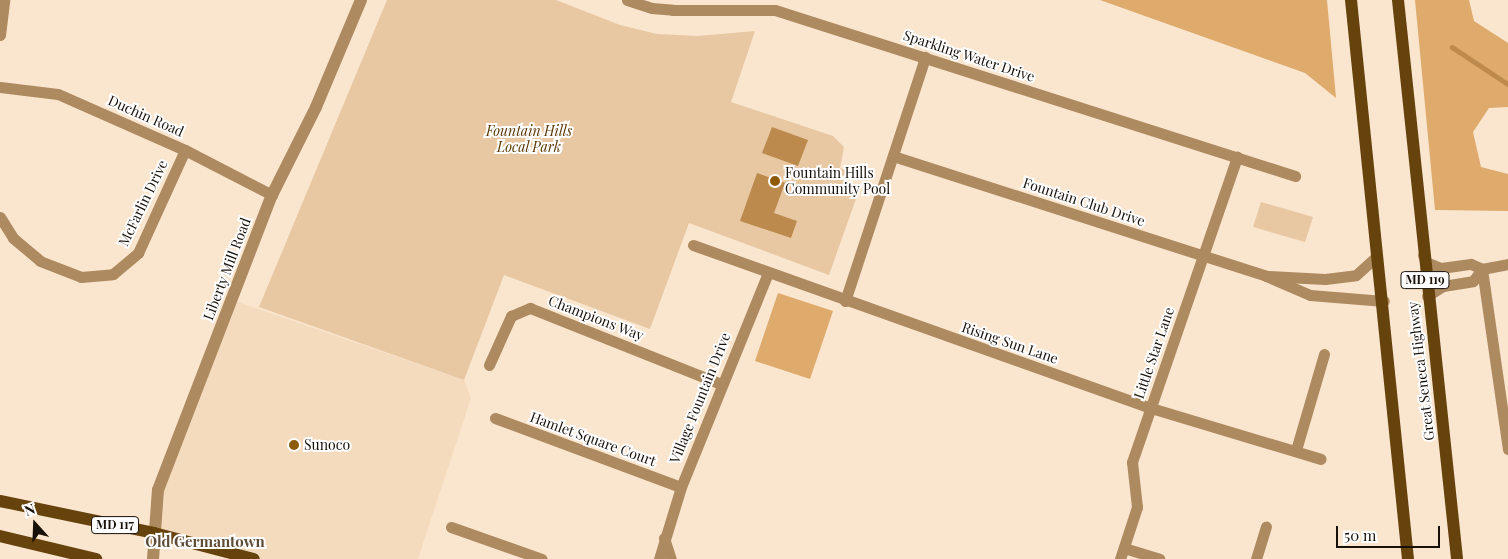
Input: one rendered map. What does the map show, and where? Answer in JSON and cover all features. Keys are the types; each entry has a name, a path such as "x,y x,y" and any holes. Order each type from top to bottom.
{"main road":[{"name":"Great Seneca Highway","path":"1351,0 1377,256 1384,301 1408,559"},
{"name":"Great Seneca Highway","path":"1398,0 1422,252 1457,559"},
{"name":"MD 117","path":"0,501 154,533 254,559"},
{"path":"0,536 96,559"}],"street":[{"path":"0,35 4,0"},
{"name":"Liberty Mill Road","path":"153,559 158,490 272,195 316,107 361,0"},
{"name":"Sparkling Water Drive","path":"627,0 652,8 775,10 1295,176"},
{"path":"845,301 925,57"},
{"name":"Duchin Road","path":"0,87 58,94 185,150 272,195"},
{"name":"McFarlin Drive","path":"0,217 13,238 40,261 81,277 113,274 138,253 185,150"},
{"name":"Fountain Club Drive","path":"893,156 1266,276 1310,295 1384,301"},
{"name":"Little Star Lane","path":"1122,553 1137,507 1132,462 1237,157"},
{"name":"Rising Sun Lane","path":"693,245 845,301 1151,408 1321,459"},
{"path":"1422,252 1426,262 1441,268 1471,264 1482,269 1508,264"},
{"name":"Fountain Club Drive","path":"1266,276 1324,279 1356,275 1377,256"},
{"path":"1427,296 1443,286 1473,281 1482,269"},
{"path":"1482,269 1508,449"},
{"name":"Village Fountain Drive","path":"659,559 664,536 681,487 721,384 768,273"},
{"name":"Champions Way","path":"489,365 511,316 530,308 721,384"},
{"path":"1296,450 1324,354"},
{"name":"Hamlet Square Court","path":"494,418 681,487"},
{"path":"451,527 542,559"},
{"path":"1256,559 1266,527"},
{"path":"664,536 671,559"},
{"path":"1122,553 1159,559"}],"shaded area":[{"path":"1100,0 1327,0 1336,98 1305,73"},
{"path":"1415,0 1469,0 1474,21 1508,43 1508,107 1489,108 1473,132 1481,167 1508,174 1508,211 1435,210"},
{"path":"772,127 808,140 798,166 762,153"},
{"path":"757,173 785,183 774,213 797,221 791,238 740,221"},
{"path":"778,293 833,311 810,379 755,361"},
{"path":"232,300 464,380 471,398 418,559 254,559 154,533 158,490"}],"green space":[{"name":"Fountain Hills Local Park","path":"387,0 556,0 620,25 657,34 698,36 755,31 731,102 833,136 844,147 840,168 849,171 842,190 857,196 829,275 689,223 650,329 504,275 464,380 259,307"},
{"path":"1261,202 1313,217 1305,242 1253,227"}],"waterway":[{"path":"1452,47 1508,84"}],"place":[{"name":"Fountain Hills Community Pool","path":"775,181"},
{"name":"Sunoco","path":"294,445"}],"district":[{"name":"Old Germantown","path":"205,542"}]}
